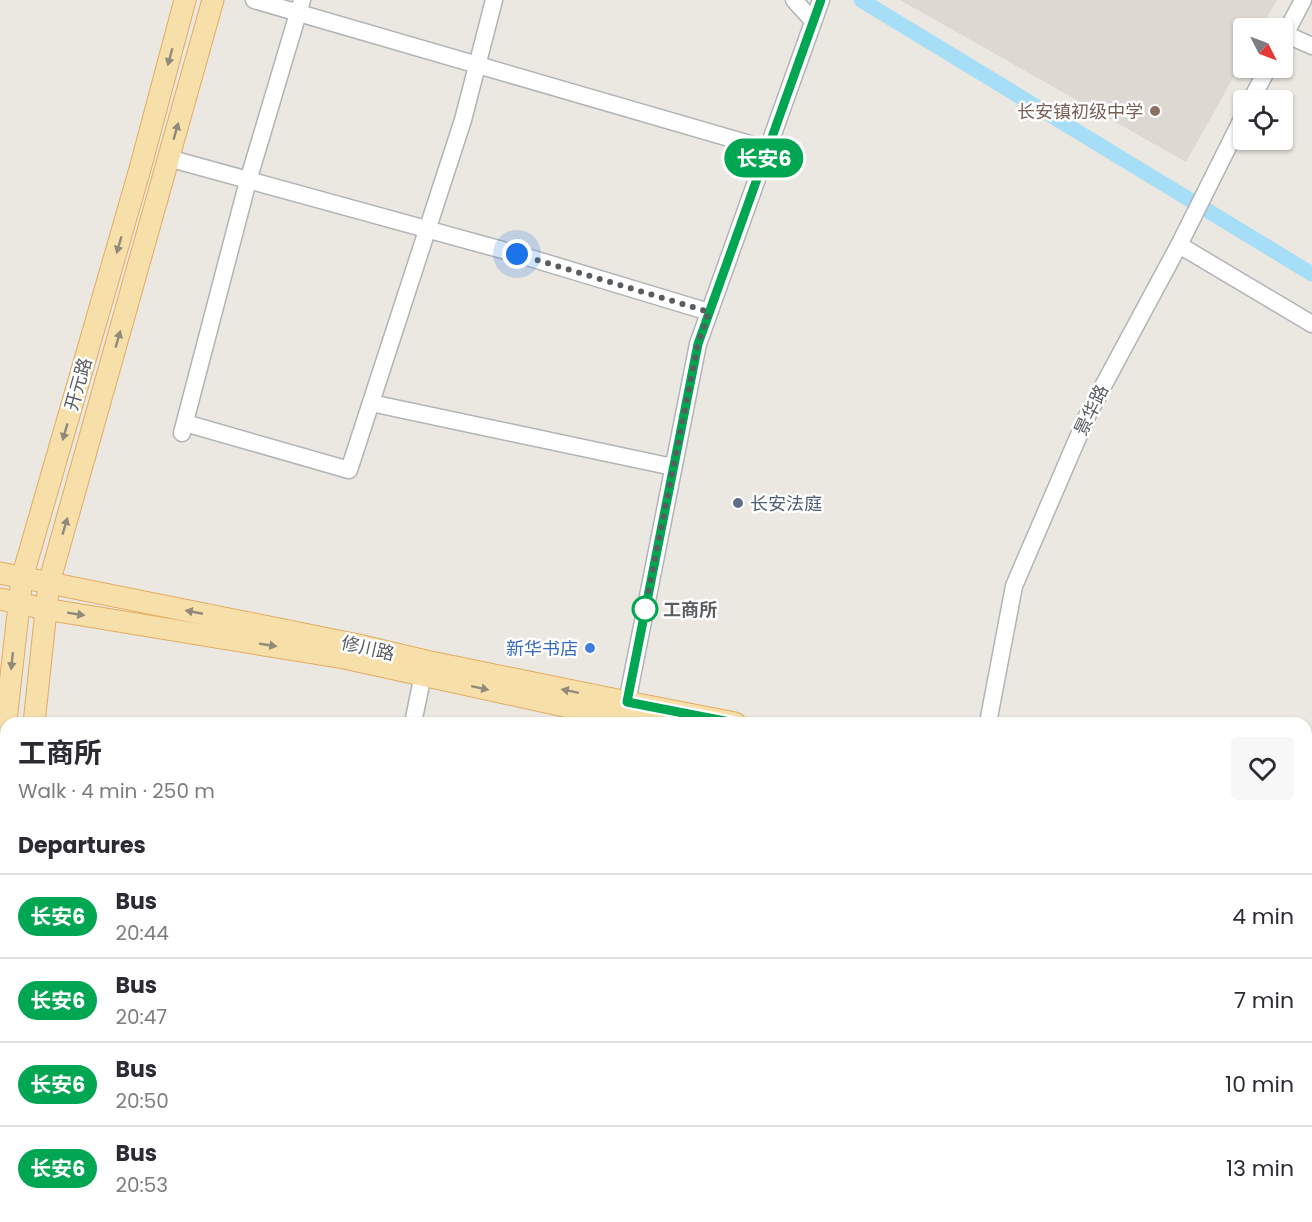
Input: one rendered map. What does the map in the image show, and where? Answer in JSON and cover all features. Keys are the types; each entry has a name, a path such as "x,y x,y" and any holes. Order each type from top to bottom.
{"main road":[{"name":"开元路","path":"3,717 9,601 22,578 141,169 185,0"},
{"name":"开元路","path":"35,717 49,583 213,0"},
{"name":"修川路","path":"0,573 358,645 425,669"},
{"name":"修川路","path":"9,601 45,609 344,658 425,669 629,717"}],"street":[{"path":"254,0 300,6 477,65 767,149"},
{"path":"300,6 248,181 183,428 349,470 463,120 494,0"},
{"path":"629,717 698,344 817,11 794,0"},
{"path":"1293,19 1303,0"},
{"path":"1293,40 1312,46"},
{"name":"景华路","path":"989,717 1014,586 1088,414 1233,137"},
{"path":"168,158 709,312"},
{"path":"1179,244 1312,324"},
{"path":"371,403 674,467"},
{"path":"414,717 425,669"}],"shaded area":[{"name":"长安镇初级中学","path":"900,0 1277,0 1267,18 1233,18 1233,78 1186,162"}],"waterway":[{"path":"861,0 1312,274"}],"bus line":[{"name":"长安6","path":"704,717 627,702 698,344 821,0"}],"place":[{"name":"长安镇初级中学","path":"1155,111"},
{"name":"长安法庭","path":"738,503"},
{"name":"工商所","path":"645,609"},
{"name":"新华书店","path":"590,648"}],"route":[{"path":"517,254 709,312 698,344 645,609"}]}
